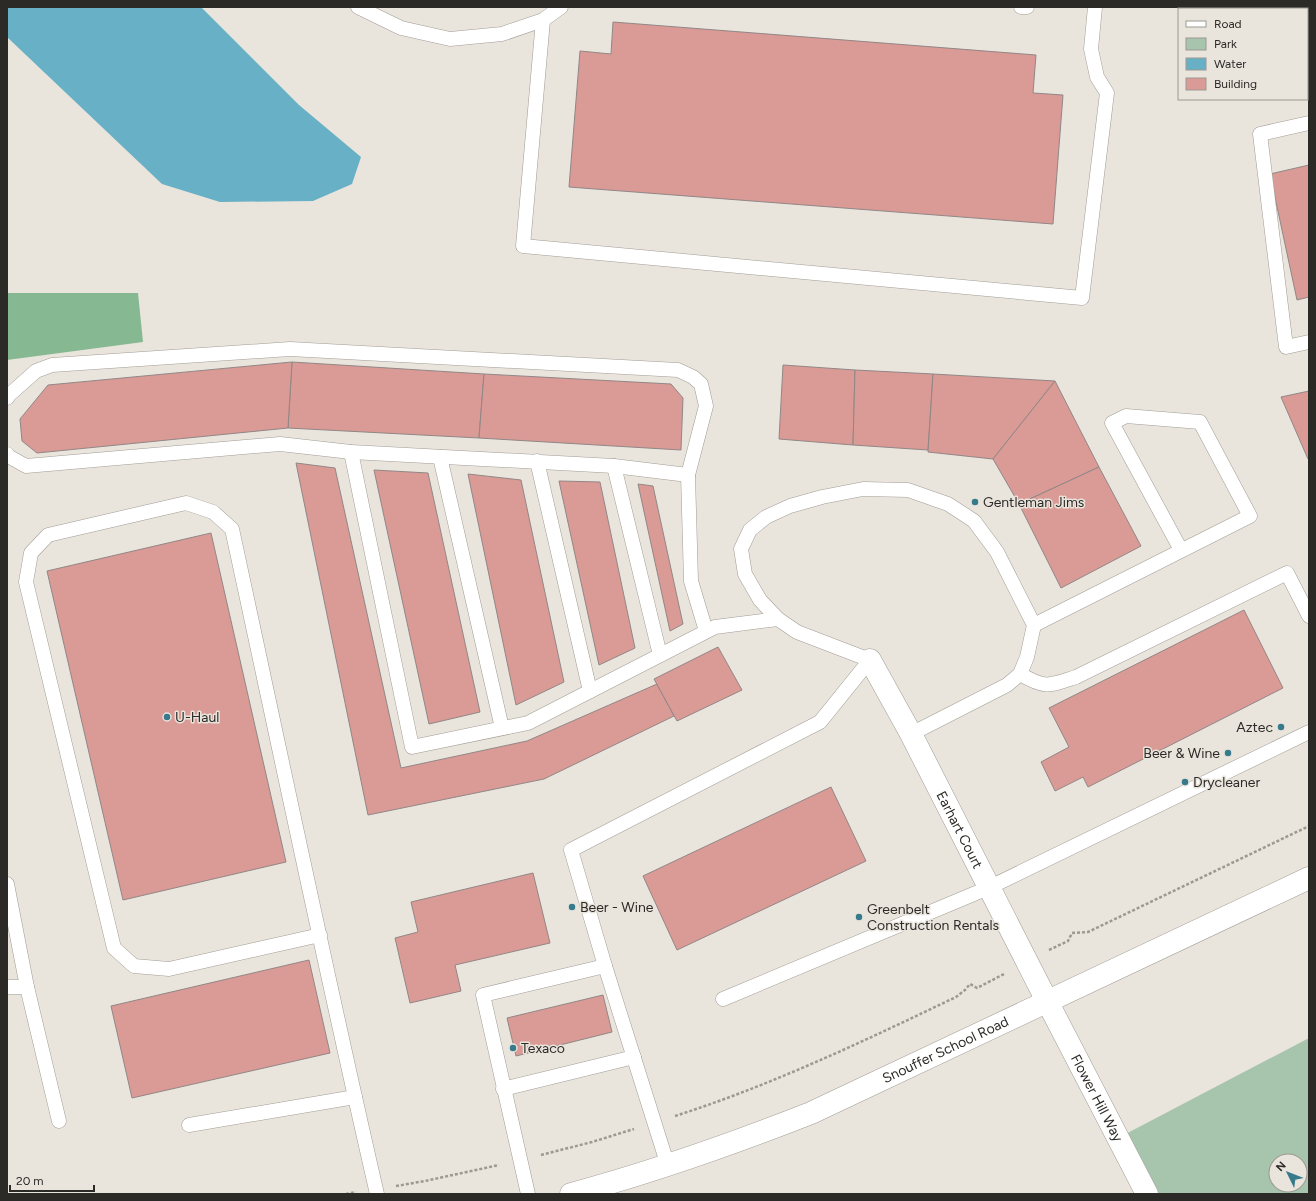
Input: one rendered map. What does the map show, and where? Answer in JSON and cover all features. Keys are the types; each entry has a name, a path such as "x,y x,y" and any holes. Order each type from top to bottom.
{"main road":[{"name":"Earhart Court","path":"870,660 911,734 988,888 1047,1001"},
{"name":"Snouffer School Road","path":"571,1194 668,1166 811,1113 1309,878"},
{"name":"Flower Hill Way","path":"1047,1001 1147,1194"}],"lane":[{"path":"358,7 401,28 450,39 502,34 543,20 561,7"},
{"path":"1021,7 1027,7"},
{"path":"543,20 523,246 1082,298 1107,93 1097,77 1091,49 1095,7"},
{"path":"1309,123 1260,134 1286,347 1309,342"},
{"path":"7,398 36,371 52,365 290,349 678,370 693,377 701,384 706,406 688,475 691,581 706,632"},
{"path":"1034,625 1250,516 1200,422 1126,416 1112,423 1181,550"},
{"path":"7,454 26,466 280,444 351,452 614,466 688,475"},
{"path":"351,452 412,747 528,723 715,627 778,619"},
{"path":"440,457 502,728"},
{"path":"537,461 590,691"},
{"path":"614,466 660,655"},
{"path":"668,1166 605,966 571,850 820,722 870,660 797,632 778,619 760,600 745,574 741,549 750,530 766,517 790,506 822,497 863,489 908,490 948,504 974,521 997,552 1034,625 1027,657 1020,674 1007,685 911,734"},
{"path":"320,935 169,969 134,966 114,948 26,582 31,552 48,535 186,503 213,512 232,529 377,1194"},
{"path":"1020,674 1032,681 1044,685 1055,684 1076,678 1287,574 1309,616"},
{"path":"723,1000 988,888 1309,732"},
{"path":"7,884 27,987 59,1121"},
{"path":"528,1194 503,1089 483,995 605,966"},
{"path":"7,987 27,987"},
{"path":"503,1089 634,1057"},
{"path":"188,1125 355,1097"}],"path":[{"path":"1068,940 1072,933 1088,932 1309,826"},
{"path":"691,1111 826,1059 956,997 970,984 977,988"},
{"path":"555,1151 592,1142 626,1131"},
{"path":"425,1181 494,1166"}],"green space":[{"path":"7,293 138,293 143,342 7,360"},
{"path":"1309,1038 1309,1194 1155,1194 1118,1138"}],"water":[{"path":"7,7 201,7 299,105 361,157 352,184 313,201 220,202 162,184 7,37"}],"building":[{"path":"613,22 1036,55 1033,93 1063,95 1053,224 569,187 580,51 611,54"},
{"path":"1309,165 1309,297 1297,300 1270,174"},
{"path":"292,362 484,374 479,438 288,428"},
{"path":"292,362 288,428 37,453 22,441 20,419 48,385"},
{"path":"783,365 855,370 853,445 779,439"},
{"path":"855,370 933,374 928,450 853,445"},
{"path":"484,374 671,384 683,398 681,450 479,438"},
{"path":"933,374 1055,381 993,459 928,452"},
{"path":"1055,381 1099,467 1019,504 993,459"},
{"path":"1309,391 1309,459 1308,459 1281,397"},
{"path":"296,463 335,468 401,768 527,741 657,684 674,716 544,779 368,815"},
{"path":"1099,467 1141,546 1061,588 1019,504"},
{"path":"374,470 428,473 480,712 429,724"},
{"path":"468,474 521,480 564,682 516,705"},
{"path":"559,481 600,482 635,648 599,665"},
{"path":"638,484 653,486 683,624 670,631"},
{"name":"U-Haul","path":"211,533 286,862 123,900 47,571"},
{"path":"1244,610 1283,688 1088,787 1083,777 1055,791 1041,762 1069,747 1049,708"},
{"path":"718,647 742,690 677,721 654,679"},
{"path":"831,787 866,861 677,950 643,876"},
{"path":"533,873 550,943 455,965 461,991 410,1003 395,938 418,932 411,902"},
{"path":"309,960 330,1053 132,1098 111,1006"},
{"path":"603,995 612,1032 516,1056 507,1018"}],"place":[{"name":"Gentleman Jims","path":"975,502"},
{"name":"U-Haul","path":"167,717"},
{"name":"Aztec","path":"1281,727"},
{"name":"Beer & Wine","path":"1228,753"},
{"name":"Drycleaner","path":"1185,782"},
{"name":"Beer - Wine","path":"572,907"},
{"name":"Greenbelt Construction Rentals","path":"859,917"},
{"name":"Texaco","path":"513,1048"}]}
